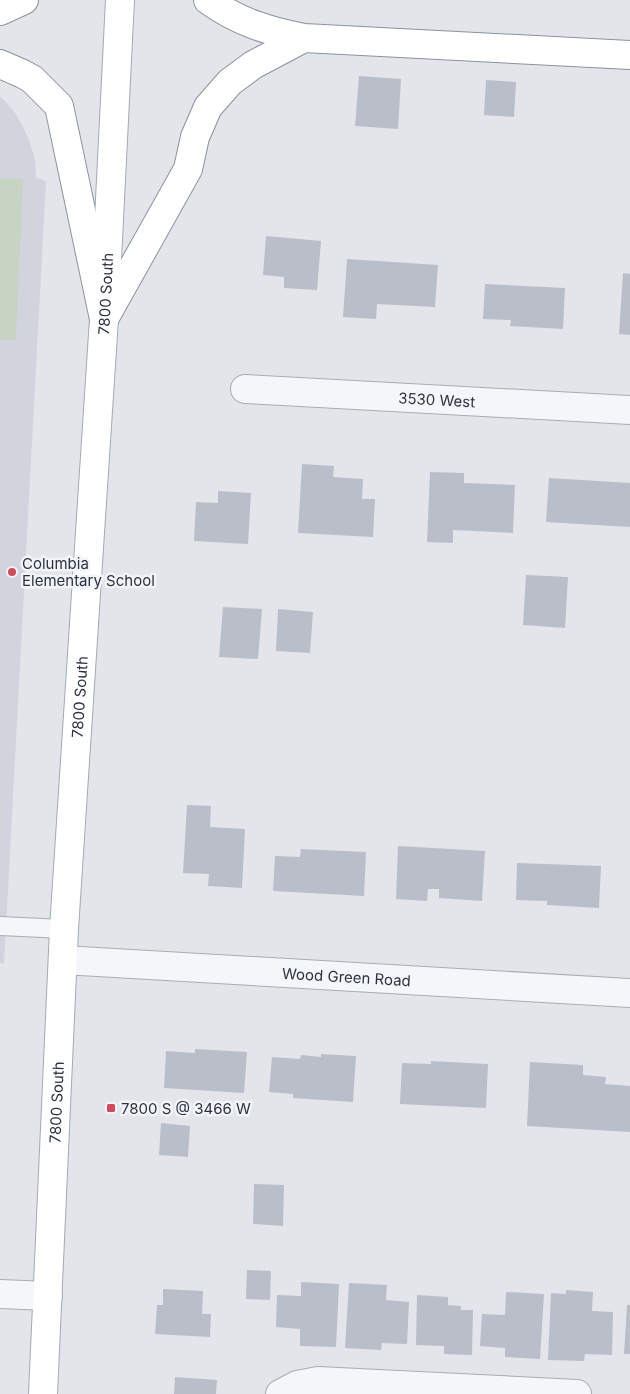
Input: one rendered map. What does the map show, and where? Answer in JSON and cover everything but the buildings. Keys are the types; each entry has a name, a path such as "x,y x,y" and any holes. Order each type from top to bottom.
{"main road":[{"path":"0,11 24,0"},
{"name":"7800 South","path":"43,1394 64,929 104,320 120,0"},
{"path":"208,0 242,20 272,32 304,38 630,55"},
{"path":"104,320 188,170 196,137 208,107 230,82 253,66 304,38"},
{"path":"0,64 32,79 59,106 104,320"}],"street":[{"name":"3530 West","path":"244,389 630,410"},
{"name":"Wood Green Road","path":"63,960 630,993"},
{"path":"0,1294 48,1296"},
{"path":"280,1394 297,1385 318,1381 577,1394"}],"lane":[{"path":"0,926 64,929"}],"shaded area":[{"name":"Columbia Elementary School","path":"0,96 13,110 29,140 35,159 36,178 46,181 4,964 0,963"}],"green space":[{"path":"0,178 23,179 16,340 0,340"}],"place":[{"name":"Columbia Elementary School","path":"12,572"},
{"name":"7800 S @ 3466 W","path":"111,1108"}]}
